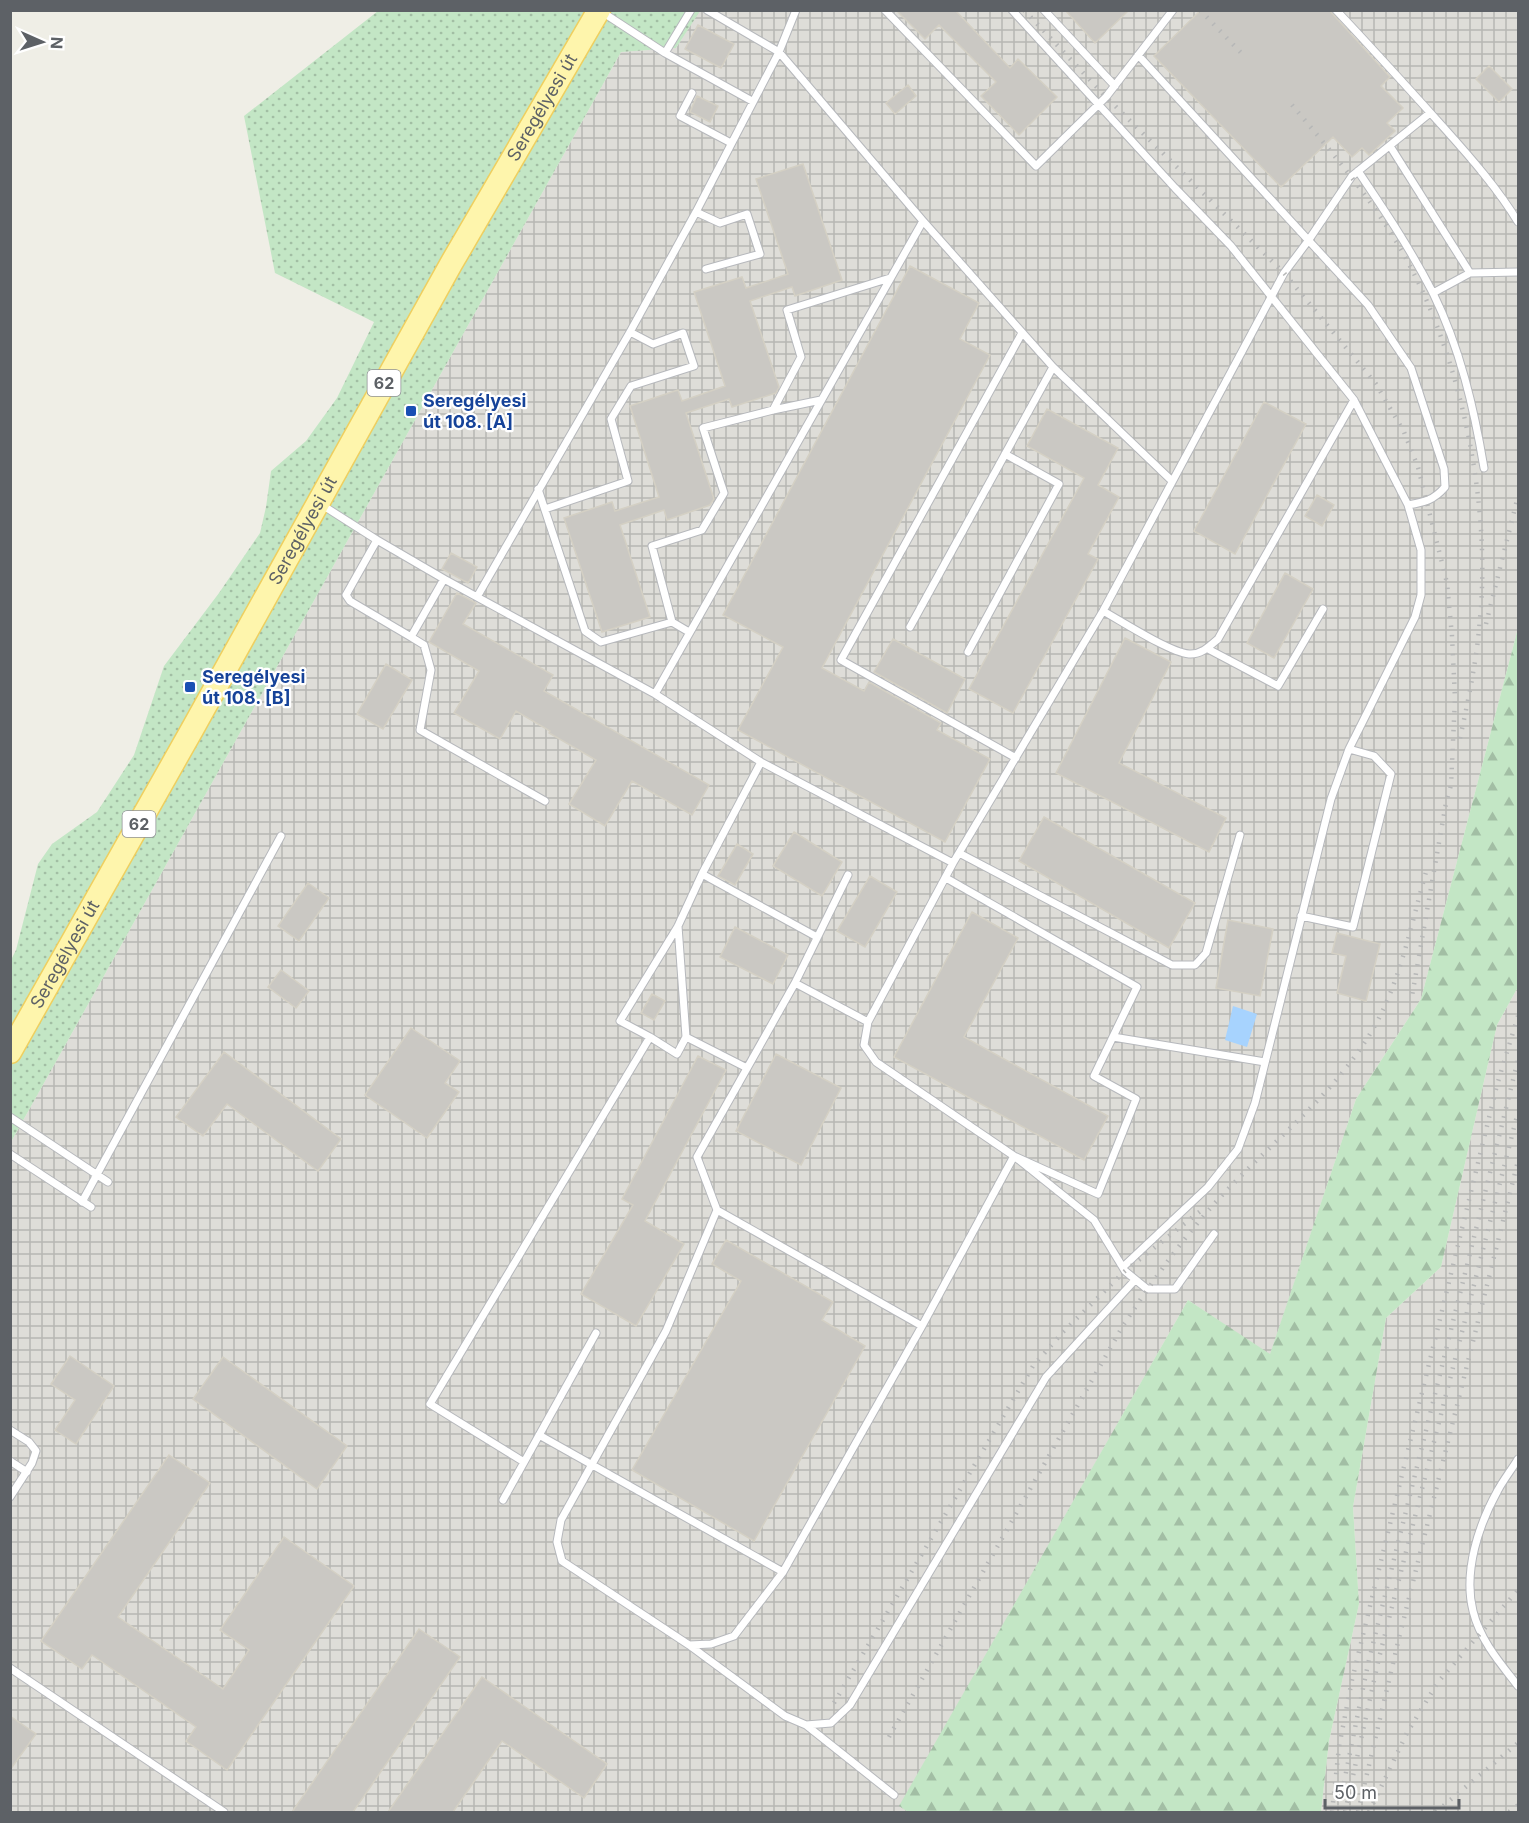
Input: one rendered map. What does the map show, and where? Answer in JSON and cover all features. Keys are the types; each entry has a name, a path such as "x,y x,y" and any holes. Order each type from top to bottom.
{"main road":[{"name":"Seregélyesi út","path":"10,1052 503,171 599,10"}],"lane":[{"path":"599,10 665,53 752,101"},
{"path":"665,53 691,10"},
{"path":"707,10 779,52 923,221 1053,367 1172,482"},
{"path":"477,597 630,332 696,212 779,52 796,10"},
{"path":"885,10 1036,165 1115,86 1173,10"},
{"path":"1012,10 1231,246 1354,400 1408,505 1421,550 1421,595 1415,617 1349,749 1331,799 1255,1103 1239,1149 1208,1187 1123,1267"},
{"path":"1044,10 1115,86"},
{"path":"1336,10 1466,153 1512,211 1518,222"},
{"path":"1138,55 1368,305 1411,368 1444,469 1445,487 1437,497 1427,502 1408,505"},
{"path":"692,93 680,116 731,143"},
{"path":"1214,1234 1175,1288 1147,1289 1125,1271 1094,1220 1014,1156 876,1062 864,1045 868,1022 953,863 1103,611 1284,273 1352,176 1430,113"},
{"path":"1390,146 1470,273"},
{"path":"1358,171 1396,228 1433,293 1457,352 1475,413 1484,468"},
{"path":"696,212 720,223 747,214 760,254 706,269"},
{"path":"655,694 923,221"},
{"path":"1433,293 1470,273 1518,272"},
{"path":"773,410 801,357 787,310 890,278"},
{"path":"545,509 628,481 611,419 631,386 694,366 683,333 652,344 630,332"},
{"path":"1016,758 841,660 1022,333"},
{"path":"910,627 1053,367"},
{"path":"689,632 672,622 652,546 702,530 724,493 703,428 821,400"},
{"path":"1103,611 1175,651 1191,654 1208,649 1218,639 1354,400"},
{"path":"968,652 1059,484 1005,454"},
{"path":"538,489 585,631 600,642 672,622"},
{"path":"318,502 376,540 444,579 655,694 761,762 953,863"},
{"path":"376,540 346,595 350,601 424,645 431,670 420,729 545,801"},
{"path":"411,637 444,579"},
{"path":"1208,649 1278,686 1323,609"},
{"path":"1301,916 1353,927 1391,774 1374,756 1349,749"},
{"path":"678,926 686,1037 677,1054 620,1021 678,926 702,874 761,762"},
{"path":"959,853 1172,965 1195,965 1206,953 1240,835"},
{"path":"82,1202 281,836"},
{"path":"702,874 817,937"},
{"path":"848,875 795,983 697,1157 717,1210 922,1326"},
{"path":"946,878 1137,987 1094,1076 1136,1099 1098,1194 1014,1156"},
{"path":"795,983 868,1022"},
{"path":"524,1462 430,1404 650,1037"},
{"path":"686,1037 747,1068"},
{"path":"1113,1037 1265,1062"},
{"path":"10,1117 108,1182"},
{"path":"10,1154 91,1207"},
{"path":"689,1645 711,1644 734,1636 783,1572 922,1326 1014,1156"},
{"path":"717,1210 666,1332 561,1520 557,1542 562,1561 689,1645 785,1716 806,1725 894,1795"},
{"path":"806,1725 831,1723 850,1705 1046,1377 1136,1280"},
{"path":"503,1500 596,1333"},
{"path":"10,1430 29,1442 36,1451 27,1472 10,1497"},
{"path":"539,1435 783,1572"},
{"path":"1518,1459 1498,1489 1484,1518 1473,1556 1470,1586 1473,1611 1481,1631 1492,1652 1518,1686"},
{"path":"10,1461 27,1472"},
{"path":"10,1668 224,1812"}],"shaded area":[{"path":"700,10 1518,11 1518,628 1421,999 1356,1099 1270,1355 1188,1300 900,1806 908,1812 11,1812 11,1142 621,52 676,48"},
{"path":"1518,987 1518,1812 1321,1812 1329,1741 1359,1604 1353,1507 1386,1318 1441,1267 1497,1025"}],"green space":[{"path":"378,11 700,11 676,48 621,52 11,1142 11,960 16,950 38,864 52,844 97,812 134,755 164,666 219,593 260,533 271,471 306,441 337,398 374,322 275,273 244,116"},
{"path":"1518,628 1518,987 1497,1025 1441,1267 1386,1318 1353,1507 1359,1604 1329,1741 1321,1812 908,1812 899,1806 1188,1300 1270,1354 1356,1099 1421,999"}],"water":[{"path":"1233,1006 1257,1014 1247,1047 1225,1040"}],"building":[{"path":"896,10 955,10 1010,68 1018,59 1057,97 1019,135 981,96 996,82 939,25 925,39"},
{"path":"1065,10 1129,10 1095,43"},
{"path":"1201,10 1329,10 1390,77 1381,86 1403,108 1387,123 1395,131 1369,155 1362,148 1352,157 1333,137 1281,187 1154,56"},
{"path":"698,25 734,44 721,68 685,49"},
{"path":"1489,66 1512,89 1499,102 1476,79"},
{"path":"908,85 916,96 895,114 886,103"},
{"path":"697,96 718,106 710,122 690,112"},
{"path":"803,164 842,280 795,296 792,287 750,301 779,387 776,393 732,407 729,399 686,413 714,499 710,505 667,520 664,510 620,525 650,617 602,632 564,518 612,502 615,511 659,497 630,406 678,390 682,401 725,386 694,292 742,277 746,288 788,274 756,179"},
{"path":"910,266 979,303 960,339 990,355 822,668 864,691 869,682 941,723 937,730 990,759 945,842 738,730 783,647 723,615"},
{"path":"1264,402 1306,424 1235,554 1194,531"},
{"path":"1047,409 1118,448 1098,485 1119,497 1088,554 1098,559 1013,713 969,689 1084,478 1027,446"},
{"path":"1317,495 1334,505 1322,526 1305,516"},
{"path":"451,553 477,567 468,583 442,569"},
{"path":"1285,573 1313,589 1274,658 1247,643"},
{"path":"457,593 476,603 463,624 553,675 544,691 709,785 692,815 632,781 605,826 569,804 596,760 516,711 500,739 454,713 479,671 429,642"},
{"path":"1125,638 1171,662 1119,763 1226,818 1209,852 1056,773"},
{"path":"893,639 965,679 947,713 874,672"},
{"path":"386,664 412,680 383,729 357,714"},
{"path":"1044,817 1195,903 1169,948 1019,861"},
{"path":"794,832 842,862 822,896 773,866"},
{"path":"737,844 753,854 735,885 718,876"},
{"path":"870,876 897,892 865,947 837,931"},
{"path":"308,883 329,898 299,941 278,926"},
{"path":"972,912 1018,938 964,1037 1108,1116 1084,1160 894,1057"},
{"path":"1228,920 1273,929 1260,996 1216,988"},
{"path":"735,927 788,955 773,984 720,957"},
{"path":"1337,933 1380,944 1366,1001 1337,993 1346,956 1332,953"},
{"path":"281,970 309,991 296,1008 268,987"},
{"path":"652,994 665,1001 654,1020 641,1013"},
{"path":"411,1028 460,1061 445,1083 459,1092 427,1138 365,1095"},
{"path":"224,1052 341,1139 318,1171 227,1104 203,1136 176,1117"},
{"path":"776,1054 841,1088 801,1165 736,1131"},
{"path":"698,1056 726,1070 645,1221 684,1244 636,1326 581,1294 633,1205 622,1199"},
{"path":"726,1240 833,1302 822,1320 865,1346 754,1541 632,1470 741,1281 712,1264"},
{"path":"70,1356 114,1386 76,1444 55,1430 75,1400 51,1384"},
{"path":"223,1357 347,1446 317,1489 193,1399"},
{"path":"169,1455 210,1483 118,1617 223,1689 249,1650 220,1630 284,1537 354,1586 227,1770 186,1741 196,1727 92,1655 82,1669 41,1641"},
{"path":"419,1629 460,1657 353,1812 292,1812"},
{"path":"482,1677 607,1764 584,1798 502,1741 453,1812 388,1812"},
{"path":"10,1716 36,1734 10,1770"}],"railway":[{"path":"1024,10 1106,97 1284,273 1376,384 1404,432 1418,467 1447,583 1455,698 1451,785 1412,996"},
{"path":"1200,10 1246,58"},
{"path":"1292,105 1356,182 1398,244 1428,305 1458,391 1469,437 1476,484 1481,530 1482,575 1477,649 1459,743"},
{"path":"1486,624 1518,496"},
{"path":"889,1737 1136,1306 1201,1219 1347,1067 1378,1020 1394,984 1426,872"},
{"path":"1332,1812 1339,1747 1352,1680 1497,1085 1518,1016"},
{"path":"1342,1792 1368,1664 1518,1060"},
{"path":"1345,1812 1379,1658 1518,1112"},
{"path":"1358,1812 1518,1161"},
{"path":"834,1703 1033,1366 1063,1332 1125,1271 1203,1209"},
{"path":"1369,1812 1407,1733 1438,1682 1518,1590"},
{"path":"1436,1812 1518,1743"},
{"path":"1509,1812 1518,1805"}],"place":[{"name":"Seregélyesi út 108. [A]","path":"411,411"},
{"name":"Seregélyesi út 108. [B]","path":"190,687"}]}
